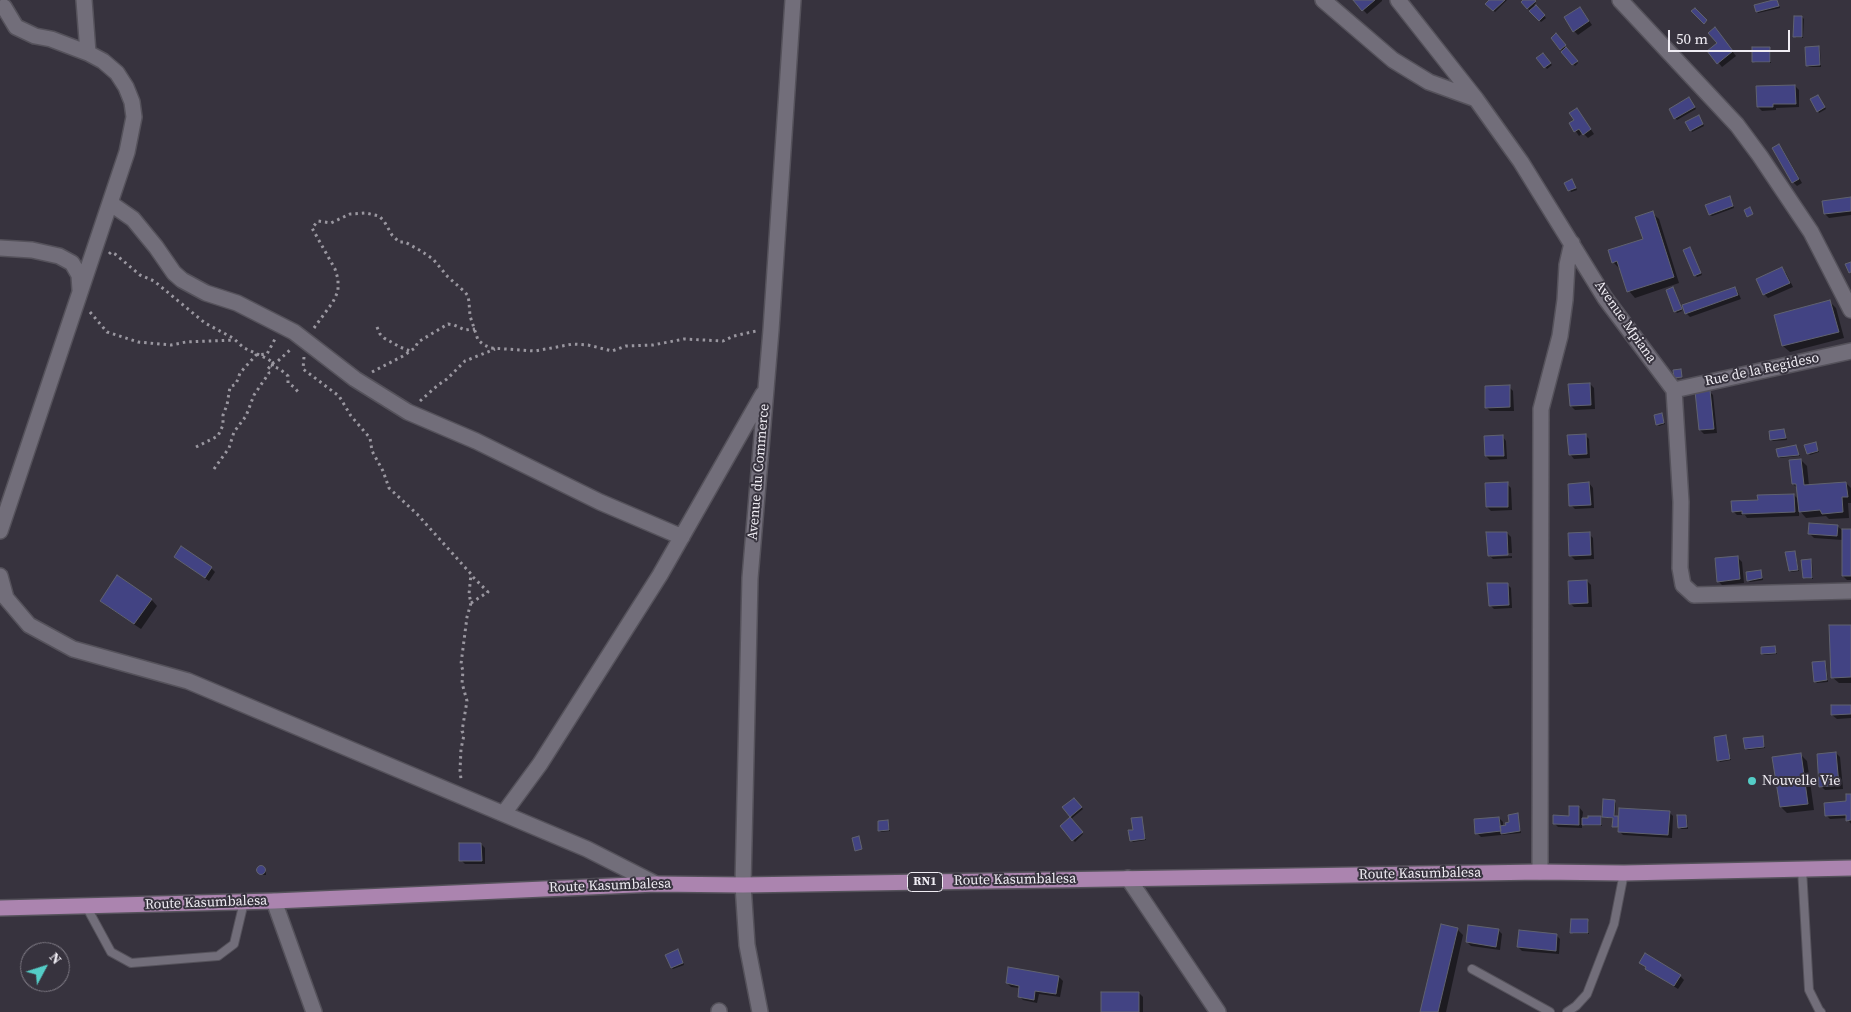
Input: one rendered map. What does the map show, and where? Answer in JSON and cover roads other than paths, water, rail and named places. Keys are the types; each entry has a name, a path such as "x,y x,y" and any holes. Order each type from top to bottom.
{"highway":[{"name":"Route Kasumbalesa","path":"0,908 274,901 656,884 743,885 1540,872 1624,873 1851,868"}],"street":[{"path":"84,0 88,53"},
{"path":"1323,0 1394,60 1429,82 1476,99"},
{"name":"Avenue Mpiana","path":"1398,0 1476,99 1521,162 1605,298 1674,390"},
{"path":"1620,0 1737,125 1811,232 1851,310"},
{"name":"Avenue du Commerce","path":"760,1012 747,945 743,885 750,578 771,330 789,3"},
{"path":"0,531 110,203 130,138 134,117 132,102 126,87 117,73 103,61 88,53 51,39 36,36 16,27 4,7"},
{"path":"110,203 133,219 151,240 174,273 182,280 206,293 237,303 294,332 307,344 355,379 408,412 476,441 600,502 682,537"},
{"path":"1540,872 1541,410 1560,336 1567,265 1572,242"},
{"path":"0,248 32,250 59,256 72,263 79,275 80,292"},
{"name":"Rue de la Regideso","path":"1674,390 1851,351"},
{"path":"504,814 540,764 660,575 766,388"},
{"path":"1674,390 1681,502 1680,568 1683,585 1694,595 1851,591"},
{"path":"0,576 6,598 29,625 73,648 188,681 588,849 656,884"},
{"path":"1128,878 1218,1012"},
{"path":"274,901 314,1012"}],"lane":[{"path":"1802,869 1809,990 1819,1010 1822,1012"},
{"path":"1566,1012 1576,1006 1587,994 1614,924 1624,873"},
{"path":"86,906 111,952 131,963 218,956 234,944 244,902"},
{"path":"1472,969 1550,1012"}],"place":[{"name":"Nouvelle Vie","path":"1752,781"}]}
